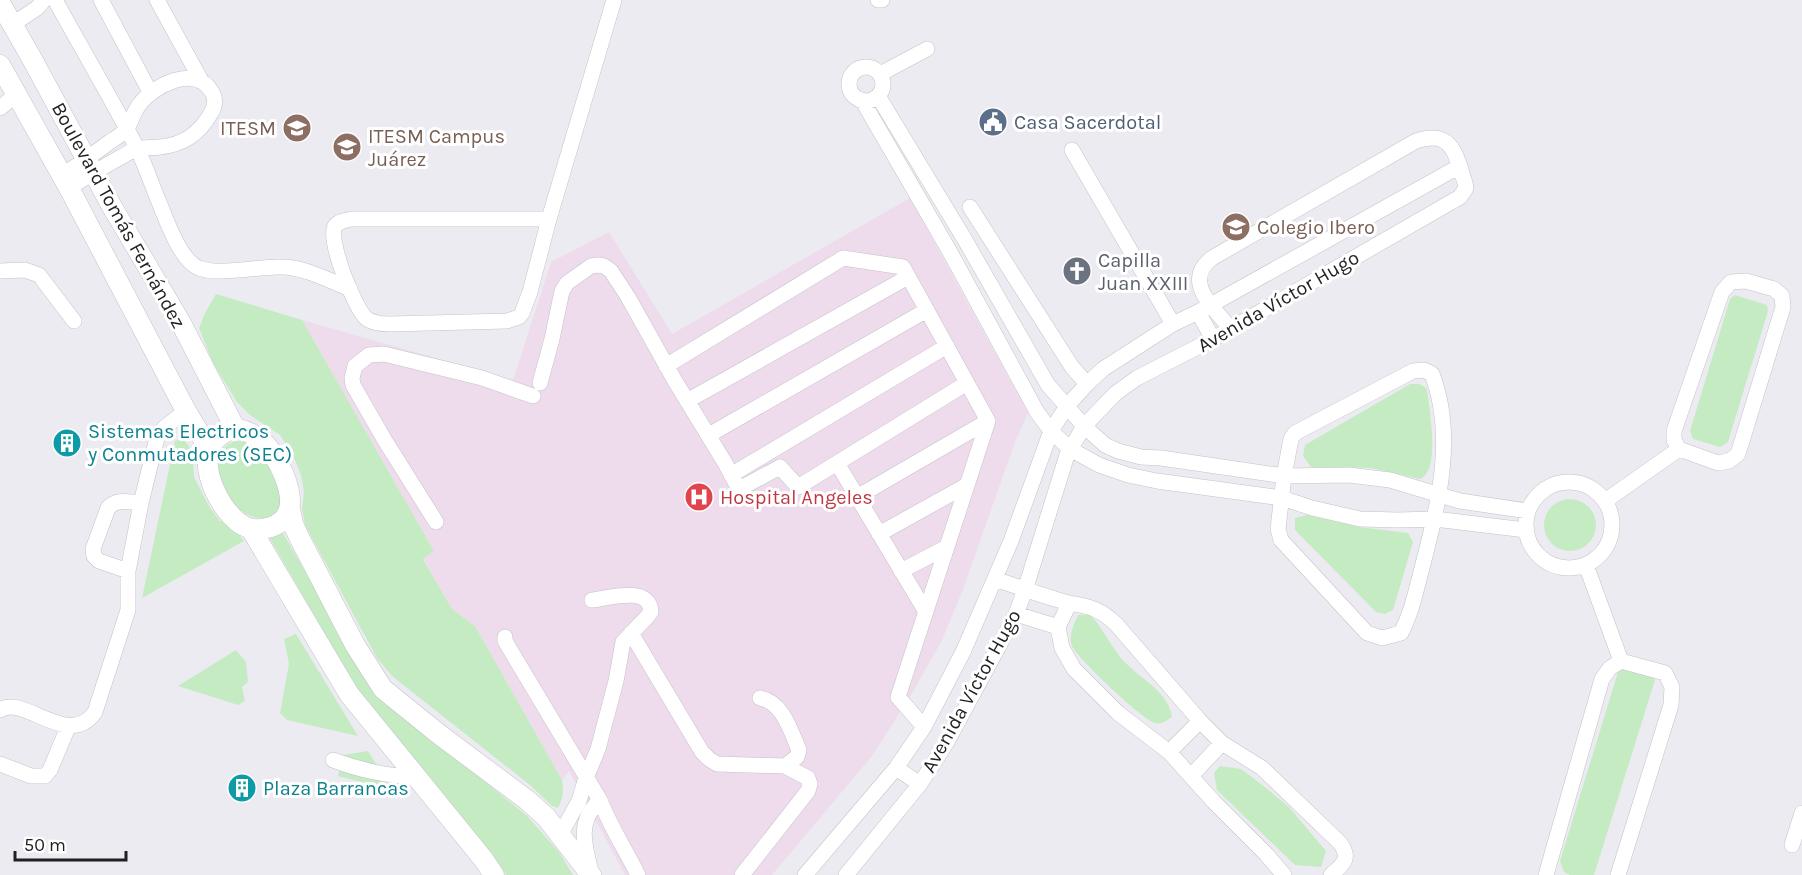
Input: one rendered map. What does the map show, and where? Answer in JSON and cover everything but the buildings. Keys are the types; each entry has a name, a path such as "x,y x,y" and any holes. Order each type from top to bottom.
{"main road":[{"name":"Boulevard Tomás Fernández","path":"0,3 90,166 181,323 235,428"},
{"path":"2,68 31,57"},
{"name":"Boulevard Tomás Fernández","path":"2,68 66,182 186,411 209,449"},
{"path":"494,875 349,694 251,529 226,509 218,496 207,463 209,449 224,432 235,428 246,430 259,438 279,462 300,539 355,645 383,689 527,800 546,817 591,875"},
{"path":"251,529 263,529 277,525 285,518 290,508"}],"street":[{"path":"13,24 37,8 44,0"},
{"path":"55,0 137,149 169,226 190,262 199,268 213,271 290,267 310,272 350,289"},
{"path":"101,0 150,92"},
{"path":"157,0 202,82"},
{"path":"549,219 365,218 344,220 335,226 333,236 350,289 362,314 367,319 380,324 514,319 522,312 526,302 614,0"},
{"path":"880,74 927,49"},
{"path":"864,67 871,68 880,74 883,85 878,96 868,101 852,94 851,77 854,72 864,67"},
{"path":"66,182 90,166 126,130 138,106 150,92 179,79 192,79 209,86 214,96 214,108 207,122 186,140 171,146 137,149 90,166"},
{"path":"0,108 17,94"},
{"path":"878,96 966,242 1048,385 1084,426 1106,445 1141,457 1284,476 1349,475 1390,480 1460,501 1528,511"},
{"path":"862,100 950,252 1037,412 1051,431 1070,449 1099,465 1128,475 1282,498 1312,508 1360,519 1435,519 1526,530"},
{"path":"1213,339 1198,279 1204,264 1212,258 1416,141 1434,138 1444,140 1450,144 1460,166"},
{"path":"1072,150 1173,324"},
{"name":"Avenida Víctor Hugo","path":"805,875 896,768 924,727 963,652 995,579 1051,431 1067,406 1087,384 1124,355 1173,324 1460,166 1466,188 1460,197 1213,339 1137,378 1116,393 1084,426 1070,449 1016,614 947,742 920,784 846,875"},
{"path":"970,207 1072,367 1087,384"},
{"path":"950,252 966,242"},
{"path":"666,366 843,258 903,267 988,421 898,697 924,727"},
{"path":"436,522 353,385 355,366 369,355 393,355 482,378 537,389 552,339 562,291 567,283 591,266 604,266 611,271 739,489 780,467 798,487 967,383"},
{"path":"0,271 25,270 39,275 74,321"},
{"path":"687,401 908,277"},
{"path":"1746,281 1774,289 1782,296 1783,307 1738,454 1729,461 1718,463 1679,449 1674,440 1674,431 1722,292 1731,282 1746,281"},
{"path":"1204,308 1230,328"},
{"path":"709,435 927,310"},
{"path":"731,475 947,346"},
{"path":"1124,355 1137,378"},
{"path":"1015,372 1033,360"},
{"path":"1413,370 1424,370 1432,374 1439,392 1443,421 1443,449 1438,496 1435,519 1409,617 1401,633 1382,638 1367,633 1281,540 1278,529 1284,476 1291,439 1295,433 1413,370"},
{"path":"0,710 5,707 19,708 68,727 91,718 95,712 128,610 129,572 141,503 157,438 165,427 186,411"},
{"path":"857,497 988,421"},
{"path":"1605,501 1679,449"},
{"path":"1157,481 1161,458"},
{"path":"837,463 926,612"},
{"path":"1570,482 1584,484 1605,501 1611,512 1611,537 1597,558 1586,565 1560,568 1537,555 1530,544 1526,530 1528,511 1535,499 1545,490 1557,484 1570,482"},
{"path":"879,534 967,485"},
{"path":"129,572 99,561 94,556 93,549 112,503 118,501 141,503"},
{"path":"901,571 947,547"},
{"path":"1586,565 1621,661"},
{"path":"995,579 1069,603 1092,607 1107,615 1200,721 1222,742 1262,768 1340,843 1346,853 1345,859 1330,875"},
{"path":"560,835 579,801 598,749 616,681 623,642 651,612 649,601 644,597 592,600"},
{"path":"1069,603 1058,627 1062,648 1074,669 1118,713 1169,752 1284,875"},
{"path":"1016,614 1058,627"},
{"path":"631,633 686,728 709,759 717,764 784,765 808,778 810,784 808,791 742,875"},
{"path":"505,637 514,657 600,800 614,832 638,875"},
{"path":"1546,875 1602,679 1610,668 1621,661 1665,673 1672,687 1671,705 1618,875"},
{"path":"760,698 766,699 779,710 799,750 797,757 784,765"},
{"path":"1169,752 1200,721"},
{"path":"0,764 31,776 45,776 50,770 68,727"},
{"path":"1191,776 1222,742"},
{"path":"333,760 360,770 417,778"},
{"path":"896,768 920,784"},
{"path":"591,875 584,825 590,809 600,800"},
{"path":"1792,845 1802,813"}],"shaded area":[{"name":"Hospital Angeles","path":"910,198 1028,413 1015,442 962,592 942,640 913,692 872,756 772,875 625,875 569,771 562,780 475,626 452,609 423,558 434,551 302,320 513,380 551,262 609,232 672,334"}],"green space":[{"path":"216,294 302,320 434,551 423,559 452,609 475,626 562,780 563,794 558,808 552,806 530,785 392,676 377,658 305,525 301,475 292,453 280,435 250,415 237,402 213,363 199,328"},
{"path":"1735,295 1767,305 1768,311 1728,442 1720,447 1693,439 1690,431 1730,299"},
{"path":"1410,384 1420,384 1427,389 1432,452 1426,474 1420,479 1371,468 1311,467 1303,456 1305,445"},
{"path":"182,438 189,446 193,459 194,477 210,508 220,521 232,526 244,541 142,598 175,441"},
{"path":"235,441 246,442 258,449 278,484 281,501 277,512 268,518 256,518 243,512 231,501 221,483 214,461 223,449"},
{"path":"1570,499 1580,501 1588,507 1594,515 1596,525 1594,535 1588,543 1580,549 1570,551 1560,549 1552,543 1546,535 1544,525 1546,515 1552,507 1560,501"},
{"path":"1307,515 1359,527 1408,533 1413,542 1393,610 1385,614 1376,612 1295,530 1295,518"},
{"path":"283,533 365,676 381,697 527,816 559,852 573,875 506,875 485,845 358,691 269,537"},
{"path":"1078,615 1090,615 1125,662 1164,698 1172,717 1159,723 1148,720 1085,662 1071,642 1072,630"},
{"path":"296,634 358,736 287,720 280,713 289,664 284,639"},
{"path":"236,650 246,662 248,682 242,687 245,701 238,705 178,686"},
{"path":"1624,669 1650,674 1655,680 1594,875 1570,875 1564,872 1560,861 1618,672"},
{"path":"368,751 392,790 338,776 343,755"},
{"path":"1220,766 1241,769 1288,806 1326,851 1321,867 1295,865 1217,790 1214,773"}],"place":[{"name":"Casa Sacerdotal","path":"993,122"},
{"name":"ITESM","path":"297,128"},
{"name":"ITESM Campus Juárez","path":"347,147"},
{"name":"Colegio Ibero","path":"1236,227"},
{"name":"Capilla Juan XXIII","path":"1077,271"},
{"name":"Sistemas Electricos y Conmutadores (SEC)","path":"67,443"},
{"name":"Hospital Angeles","path":"699,497"},
{"name":"Plaza Barrancas","path":"242,788"}]}
